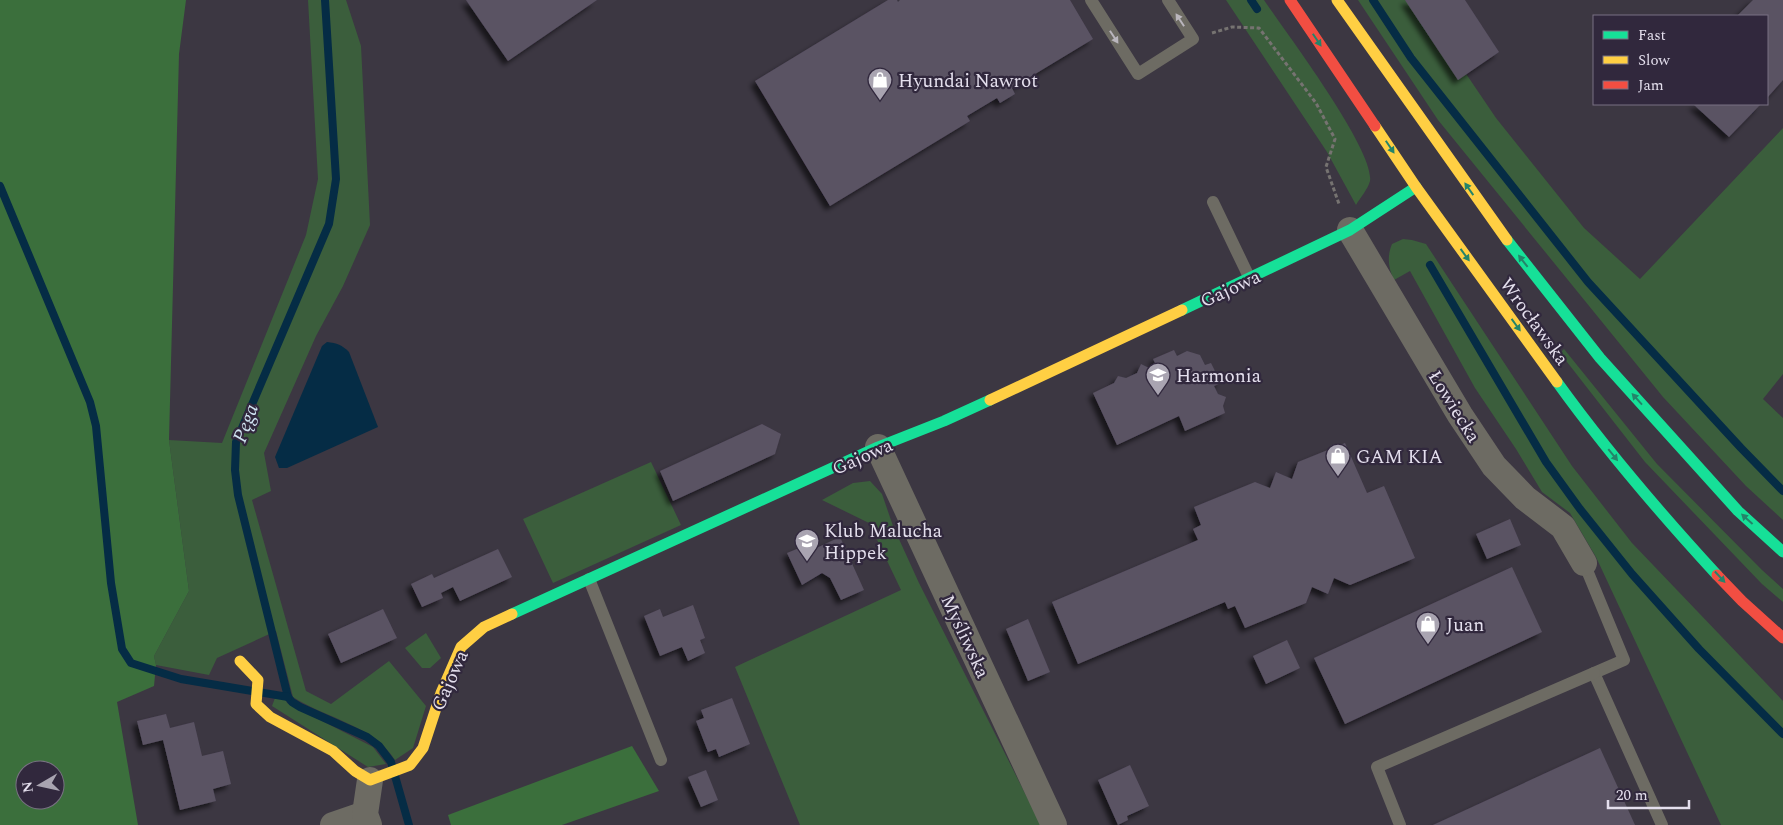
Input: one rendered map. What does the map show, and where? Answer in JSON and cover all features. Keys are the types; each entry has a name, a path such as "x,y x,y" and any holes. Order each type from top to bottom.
{"main road":[{"name":"Wrocławska","path":"1290,0 1416,187 1588,425 1666,520 1742,601 1783,638"},
{"name":"Wrocławska","path":"1337,0 1498,229 1600,358 1738,511 1783,552"},
{"name":"Gajowa","path":"377,778 410,765 423,748 440,693 461,647 484,627 878,447 944,421 1250,279 1350,230 1416,187"},
{"path":"240,661 258,680 256,704 270,717 332,751 355,771 377,778"}],"street":[{"name":"Łowiecka","path":"1350,230 1450,398 1494,466 1525,498 1562,527 1584,563"},
{"name":"Myśliwska","path":"878,447 1054,825"},
{"path":"334,825 367,820 377,778"}],"lane":[{"path":"1091,0 1138,74 1193,39 1168,0"},
{"path":"1213,202 1250,279"},
{"path":"1400,825 1377,767 1624,660 1584,563"},
{"path":"588,579 661,760"},
{"path":"1594,674 1662,825"}],"path":[{"path":"1193,39 1232,27 1258,28 1316,103 1335,139 1326,167 1335,196 1350,230"}],"green space":[{"path":"0,0 186,0 179,54 169,440 189,591 154,656 156,665 154,686 117,702 138,825 0,825"},
{"path":"308,0 346,0 361,46 370,225 343,286 316,336 264,453 271,491 252,500 306,691 331,704 389,661 426,706 413,748 395,760 375,738 293,697 276,631 217,658 209,675 156,665 154,656 189,591 169,440 222,443 306,235 318,179"},
{"path":"1226,0 1264,0 1327,90 1344,118 1368,166 1370,181 1356,205 1327,152"},
{"path":"1358,0 1416,0 1496,118 1584,228 1640,279 1783,128 1783,374 1763,399 1783,418 1783,520 1746,486 1663,397 1438,120"},
{"path":"1403,239 1426,244 1572,466 1632,543 1783,701 1783,825 1721,825 1596,557 1570,513 1542,492 1475,388 1410,271 1394,280 1389,266 1389,253 1392,244"},
{"path":"1564,349 1657,464 1783,589 1783,602 1762,584 1645,462 1560,353"},
{"path":"651,462 681,525 553,583 523,519"},
{"path":"870,481 882,494 893,526 919,583 1041,825 800,825 735,667 901,590 869,523 822,500 853,483"},
{"path":"426,633 441,658 430,668 422,668 405,648"},
{"path":"275,698 286,700 287,703 373,747 386,764 368,767 272,706"},
{"path":"632,746 659,791 562,825 451,825 448,815"}],"water":[{"path":"327,342 339,345 349,352 378,427 287,468 279,468 275,457 322,346"}],"building":[{"path":"466,0 597,0 508,61"},
{"name":"Hyundai Nawrot","path":"888,0 897,0 898,2 900,0 1070,0 1093,39 1012,88 1015,94 1000,103 997,98 967,116 970,121 830,206 755,81"},
{"path":"1405,0 1465,0 1499,52 1458,80"},
{"path":"1753,0 1783,0 1783,80 1768,97 1768,15 1738,15"},
{"path":"1694,105 1760,105 1729,137"},
{"name":"Harmonia","path":"1174,350 1177,356 1187,351 1200,355 1205,365 1211,363 1221,383 1214,386 1218,394 1226,397 1223,406 1225,413 1185,431 1179,416 1117,445 1093,393 1114,383 1118,376 1126,378 1137,373 1141,364 1149,368 1156,365 1153,359"},
{"path":"762,424 781,434 775,454 673,501 660,471"},
{"path":"1345,443 1367,493 1384,486 1415,558 1350,585 1334,578 1328,594 1312,587 1306,603 1245,628 1235,606 1228,609 1225,602 1078,664 1052,602 1198,540 1193,529 1201,525 1194,507 1255,482 1270,488 1276,472 1292,479 1298,462"},
{"path":"1510,519 1521,545 1487,559 1476,534"},
{"path":"840,537 864,590 841,600 830,578 822,573 802,585 787,553 809,544 812,550"},
{"path":"498,549 512,577 460,601 453,587 441,593 443,598 422,607 411,584 432,574 434,578"},
{"name":"Juan","path":"1512,567 1542,632 1345,724 1314,658"},
{"path":"693,605 705,638 700,640 705,653 688,661 682,647 660,656 644,616 660,609 663,617"},
{"path":"383,609 397,638 341,663 328,634"},
{"path":"1028,619 1050,672 1028,681 1006,629"},
{"path":"1287,640 1300,668 1266,684 1253,656"},
{"path":"732,698 750,744 719,757 716,749 708,752 696,721 704,718 701,710"},
{"path":"166,714 170,728 194,722 202,756 223,751 231,784 213,789 216,801 180,810 163,740 143,745 137,721"},
{"path":"1600,748 1635,825 1433,825"},
{"path":"1130,765 1149,806 1127,816 1128,820 1118,825 1098,780"},
{"path":"706,770 718,800 701,807 688,777"}],"waterway":[{"name":"Pęga","path":"325,0 336,179 329,224 236,442 235,470 238,495 288,697 300,707 367,737 379,746 391,762 409,825"},
{"path":"1251,0 1257,9"},
{"path":"1373,0 1411,58 1588,282 1783,491"},
{"path":"0,186 90,402 96,426 111,583 122,649 131,663 181,679 288,697"},
{"path":"1430,265 1546,462 1580,509 1632,574 1699,649 1783,734"}],"traffic: fast":[{"path":"1182,310 1350,230 1416,187"},
{"path":"1507,240 1600,358 1738,511 1783,552"},
{"path":"1557,382 1634,481 1717,575"},
{"path":"512,614 878,447 944,421 990,400"}],"traffic: slow":[{"path":"1337,0 1507,240"},
{"path":"1375,126 1416,187 1557,382"},
{"path":"990,400 1182,310"},
{"path":"240,661 258,680 256,704 270,717 333,751 355,771 370,780 410,765 423,748 441,693 461,647 484,627 512,614"}],"traffic: jam":[{"path":"1290,0 1375,126"},
{"path":"1717,575 1742,601 1783,638"}],"place":[{"name":"Hyundai Nawrot","path":"880,101"},
{"name":"Harmonia","path":"1158,396"},
{"name":"GAM KIA","path":"1338,477"},
{"name":"Klub Malucha Hippek","path":"807,562"},
{"name":"Juan","path":"1428,645"}]}
